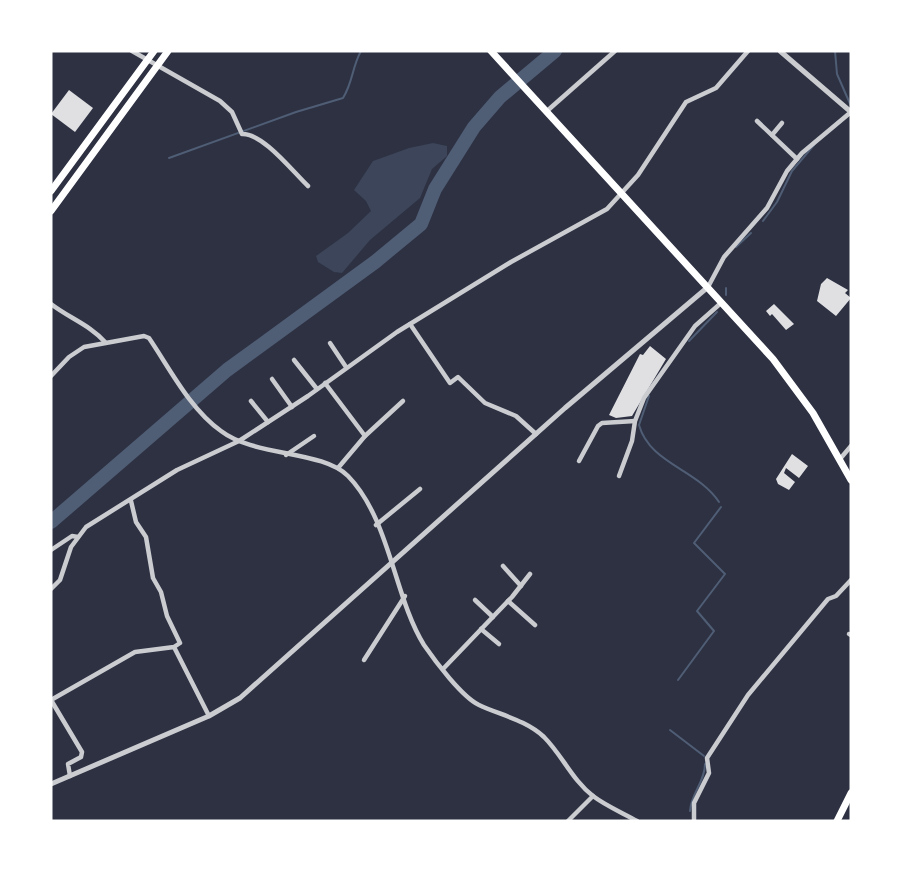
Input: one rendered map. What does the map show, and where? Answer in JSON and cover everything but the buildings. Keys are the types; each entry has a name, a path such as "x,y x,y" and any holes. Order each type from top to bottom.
{"main road":[{"path":"51,191 154,51"},
{"path":"51,211 168,51"},
{"path":"491,51 708,287 791,382 851,480"},
{"path":"837,821 851,794"}],"street":[{"path":"132,51 220,101 232,112 241,132 253,135 271,149 308,186"},
{"path":"546,110 615,51"},
{"path":"51,589 60,580 78,537 86,527 131,501 177,470 239,441 410,324 511,262 607,209 622,194 686,102 716,88 748,51"},
{"path":"51,784 209,716 240,698 536,434 708,287 724,257 767,208 797,159 824,132 851,112 780,51"},
{"path":"758,121 797,159"},
{"path":"772,135 782,123"},
{"path":"619,476 632,441 634,421 651,387 672,362 694,326 721,303"},
{"path":"51,304 64,315 94,330 105,342"},
{"path":"410,324 450,383 458,377 485,403 516,416 536,434"},
{"path":"51,376 76,351 105,342 144,336 149,338 204,416 221,432 239,441 338,468 358,489 393,563 420,638 443,669 476,704 511,718 544,737 593,796 637,821"},
{"path":"330,343 346,367"},
{"path":"294,360 317,389"},
{"path":"272,379 292,406"},
{"path":"325,383 365,436"},
{"path":"251,400 268,422"},
{"path":"338,468 365,436 403,401"},
{"path":"579,461 597,426 602,423 634,421"},
{"path":"286,455 314,436"},
{"path":"840,459 851,446"},
{"path":"376,525 420,489"},
{"path":"70,776 68,764 81,757 82,752 51,700 135,652 174,647 180,643 167,616 161,592 153,578 146,537 136,522 131,501"},
{"path":"51,550 72,536 78,537"},
{"path":"503,566 521,586"},
{"path":"443,669 508,601 530,574"},
{"path":"694,821 694,803 709,773 707,758 748,695 828,598 836,596 851,580"},
{"path":"364,660 405,596"},
{"path":"475,600 493,617"},
{"path":"508,601 535,626"},
{"path":"481,629 500,644"},
{"path":"174,647 209,716"},
{"path":"568,821 593,796"}],"shaded area":[{"path":"433,143 447,146 447,156 432,169 420,198 370,240 342,273 334,272 318,262 316,256 348,233 371,211 366,201 354,190 373,161 409,148"}],"waterway":[{"path":"169,158 296,112 343,98 361,51"},
{"path":"51,522 227,370 375,262 421,224 435,189 474,127 500,97 555,51"},
{"path":"835,51 837,74 851,106"},
{"path":"763,221 777,202 792,171 814,145"},
{"path":"736,247 751,233"},
{"path":"726,288 726,295"},
{"path":"689,341 717,312"},
{"path":"649,396 639,425 645,438 663,458 699,482 719,502"},
{"path":"678,680 714,631 697,611 725,574 694,543 721,507"},
{"path":"670,730 704,756"},
{"path":"690,811 705,764"}]}
